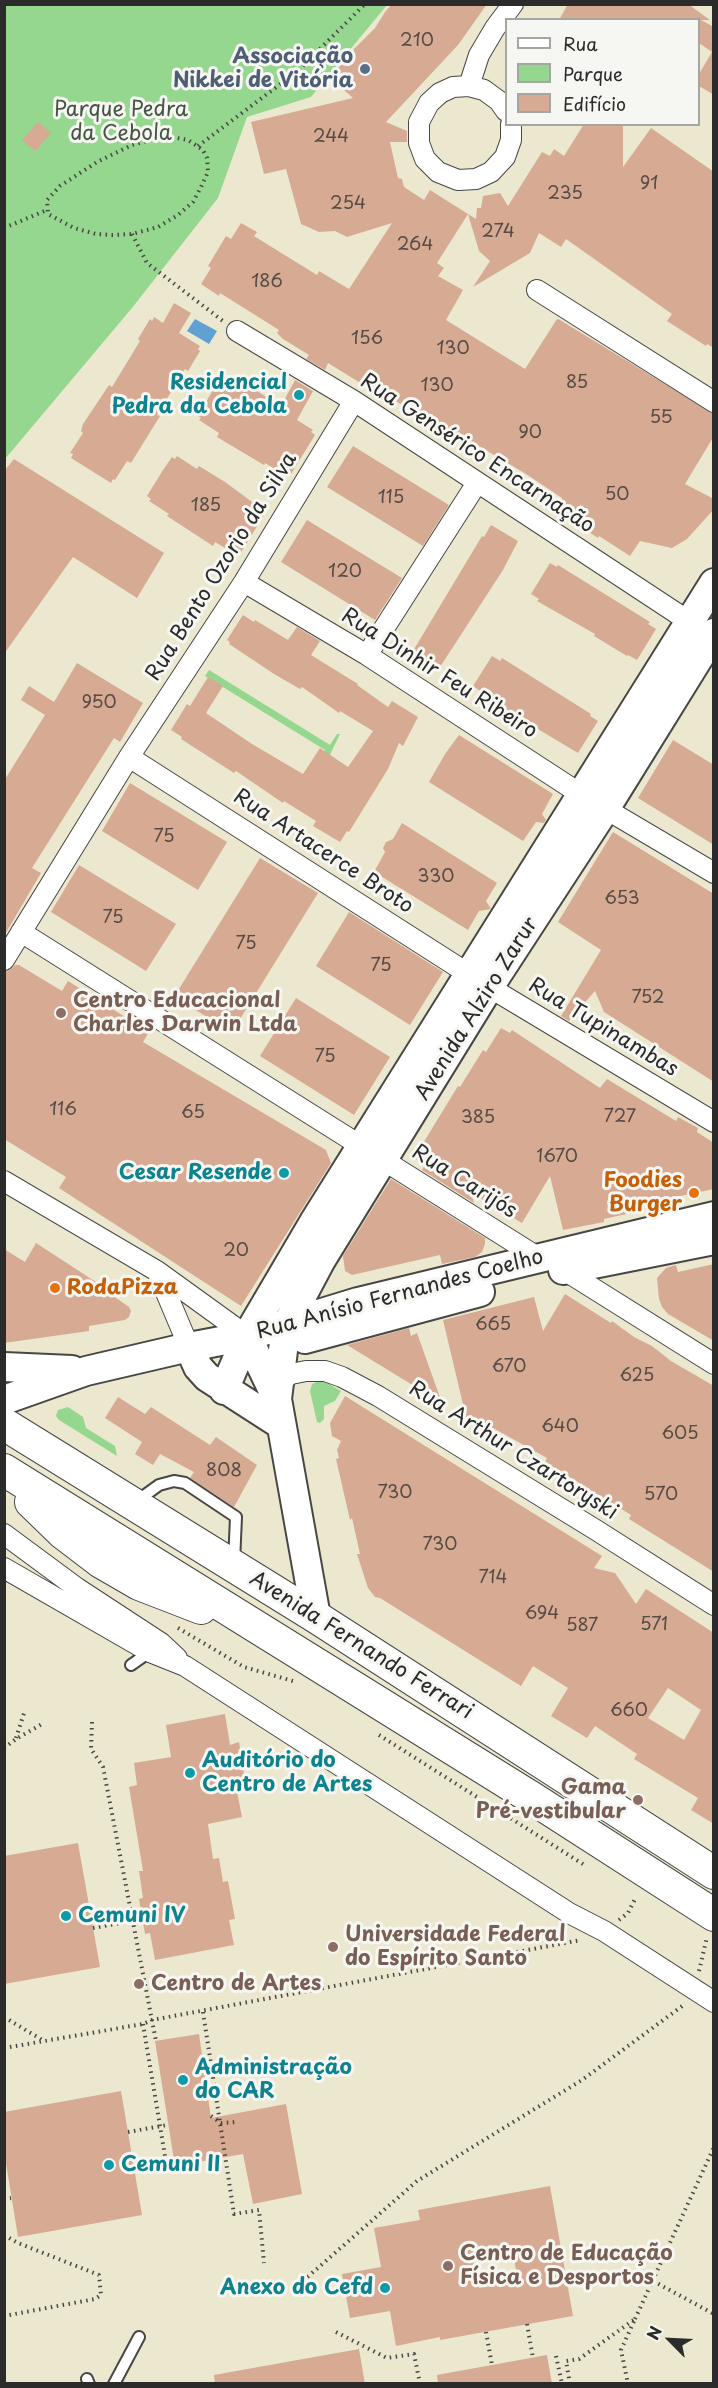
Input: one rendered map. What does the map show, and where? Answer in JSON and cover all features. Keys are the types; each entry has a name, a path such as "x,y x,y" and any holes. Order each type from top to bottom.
{"main road":[{"name":"Avenida Fernando Ferrari","path":"4,1424 316,1617 714,1873"},
{"name":"Avenida Fernando Ferrari","path":"4,1470 532,1798 711,1923"},
{"path":"4,1477 63,1533 101,1562 139,1584 172,1598 250,1623"}],"street":[{"path":"469,86 479,55 513,4"},
{"path":"505,108 500,101 484,90 469,86 453,87 440,93 429,103 419,122 419,143 425,159 438,172 458,180 476,179 491,172 505,157 511,140 511,126"},
{"path":"537,290 714,402"},
{"name":"Rua Gensérico Encarnação","path":"237,331 354,401 707,632"},
{"name":"Rua Bento Ozorio da Silva","path":"4,960 129,757 244,582 354,401"},
{"path":"368,655 477,483"},
{"name":"Rua Dinhir Feu Ribeiro","path":"244,582 368,655 594,802 714,873"},
{"name":"Avenida Alziro Zarur","path":"279,1391 286,1326 321,1260 372,1153 594,802 707,632 714,583"},
{"name":"Rua Artacerce Broto","path":"129,757 479,981"},
{"name":"Rua Carijós","path":"21,932 372,1153 714,1364"},
{"name":"Rua Tupinambas","path":"479,981 714,1122"},
{"name":"Avenida Alziro Zarur","path":"224,1390 248,1336 314,1222 372,1153"},
{"path":"4,1181 157,1271 248,1336 279,1391 316,1617"},
{"name":"Rua Anísio Fernandes Coelho","path":"4,1400 86,1371 248,1336 358,1302 552,1264 706,1230"},
{"path":"321,1260 327,1282 333,1290 343,1298 358,1302"},
{"name":"Rua Anísio Fernandes Coelho","path":"279,1391 293,1346 306,1338 552,1264"},
{"path":"157,1271 198,1367 207,1377 224,1390 279,1391"},
{"name":"Rua Anísio Fernandes Coelho","path":"4,1367 86,1371"},
{"name":"Rua Arthur Czartoryski","path":"279,1391 291,1374 325,1371 342,1377 388,1402 714,1605"},
{"path":"4,1534 156,1648"},
{"path":"4,1568 156,1648 714,2002"}],"lane":[{"path":"133,1504 159,1485 174,1481 185,1483 236,1517 233,1566"},
{"path":"131,1665 156,1648"},
{"path":"114,2384 139,2337"}],"path":[{"path":"198,146 299,70 365,4"},
{"path":"166,136 189,140 198,146 207,158 208,172 193,202 178,215 158,227 132,234 96,234 54,219 46,210 47,200 60,186 97,162 132,145 166,136"},
{"path":"4,228 46,210"},
{"path":"132,234 147,263 237,331"},
{"path":"168,1622 208,1648 244,1667 300,1683"},
{"path":"16,1739 25,1710"},
{"path":"92,1722 91,1749 102,1767 156,2041"},
{"path":"4,1748 44,1723"},
{"path":"374,1731 596,1872"},
{"path":"4,2048 143,2024 152,2020 583,1940 604,1931 628,1913 636,1897 626,1891"},
{"path":"93,1928 142,1919"},
{"path":"303,2281 417,2181 594,2072 683,2007 695,1991 711,1923"},
{"path":"203,2012 234,2214 259,2210 264,2263"},
{"path":"4,2017 44,2041"},
{"path":"143,2024 167,2168 175,2166"},
{"path":"211,2116 221,2123 237,2122"},
{"path":"128,2132 167,2125"},
{"path":"628,2384 621,2350 714,2148"},
{"path":"4,2199 11,2198"},
{"path":"4,2235 18,2243 99,2274 101,2295 95,2299 4,2316"},
{"path":"652,2281 714,2314"},
{"path":"570,2384 566,2361 579,2359 634,2319"},
{"path":"527,2324 533,2358"},
{"path":"336,2332 387,2358 414,2354 419,2379"},
{"path":"486,2332 492,2365"},
{"path":"556,2356 562,2384"}],"green space":[{"name":"Parque Pedra da Cebola","path":"4,5 387,5 311,97 247,117 218,198 132,308 5,459"},
{"path":"209,670 330,745 337,734 340,734 326,763 318,764 325,750 205,676"},
{"path":"322,1380 341,1391 335,1401 324,1406 324,1419 320,1423 317,1422 310,1391 312,1384"},
{"path":"68,1407 83,1417 86,1428 115,1446 117,1456 59,1420 56,1416 58,1410"}],"water":[{"path":"195,319 217,331 209,344 187,331"}],"building":[{"path":"392,4 487,4 458,45 386,122 407,131 407,142 390,142 398,178 402,179 404,187 424,200 430,190 468,214 437,263 444,268 438,276 463,290 446,320 525,369 557,319 560,320 714,414 714,436 685,484 714,499 714,509 687,539 672,548 640,541 630,556 555,510 562,498 526,474 457,433 454,438 377,389 375,392 328,363 325,370 306,359 309,355 283,339 277,333 279,330 220,293 219,296 201,284 211,268 208,266 226,236 231,239 241,223 257,232 254,236 317,275 319,271 349,289 392,223 347,237 335,231 319,232 301,224 286,169 264,174 251,122 353,98 330,78 375,28"},
{"path":"568,4 688,4 710,20 701,20 714,27 714,95 700,87 700,72 712,52 700,44 700,18 560,18"},
{"path":"38,122 51,133 35,151 22,140"},
{"path":"583,126 623,126 623,167 651,128 714,172 714,348 707,344 706,346 667,321 672,314 566,239 561,247 539,233 530,253 473,287 490,261 479,251 468,214 476,219 477,208 481,208 483,196 500,193 508,206 542,152 550,156 554,149 564,156"},
{"path":"174,303 191,313 179,333 200,346 198,349 200,351 188,371 185,369 131,463 127,461 111,483 71,458 73,454 70,453 83,433 81,431 83,424 109,385 112,387 140,341 138,339 150,319 152,321 154,317 163,323"},
{"path":"221,376 225,379 227,376 247,389 249,386 281,406 295,380 313,391 297,420 313,430 311,432 315,435 291,474 287,471 285,475 265,463 264,465 217,437 219,433 199,420 201,418 198,416"},
{"path":"353,446 449,505 423,546 327,487"},
{"path":"177,456 197,469 199,466 225,482 263,510 264,515 240,554 236,551 235,554 215,542 213,546 167,516 169,514 149,501 151,499 147,496 163,470 172,457 175,459"},
{"path":"14,459 164,553 137,598 73,557 4,654 4,471"},
{"path":"307,520 402,578 375,620 281,562"},
{"path":"491,525 518,541 503,570 440,667 413,651 482,536 484,537"},
{"path":"550,563 557,567 558,565 650,622 648,624 656,629 637,660 537,601 539,599 531,594"},
{"path":"243,615 288,640 297,627 320,641 311,655 358,684 388,707 392,701 418,717 403,746 399,743 388,769 349,832 347,831 340,842 313,826 316,821 284,801 283,803 236,771 234,773 171,730 187,704 190,706 208,677 223,686 206,713 303,774 320,748 348,767 373,731 340,711 339,713 302,687 300,689 274,674 229,644 227,640"},
{"path":"492,656 500,661 502,658 591,714 590,716 598,721 578,753 511,713 473,686"},
{"path":"77,663 143,703 120,742 114,738 32,868 41,873 4,936 4,781 45,715 21,700 29,686 54,702"},
{"path":"459,735 553,794 542,814 546,820 544,823 536,822 523,841 429,782"},
{"path":"673,740 714,765 714,845 638,798"},
{"path":"130,783 227,842 198,890 102,831"},
{"path":"402,823 497,883 486,901 491,909 479,911 468,930 374,872 385,852 383,848 386,842 393,839"},
{"path":"613,832 714,894 714,1082 604,1012 595,991 569,1021 561,1016 601,950 558,922"},
{"path":"260,858 318,893 232,1032 174,997"},
{"path":"79,865 176,924 146,971 51,912"},
{"path":"349,912 443,972 410,1025 316,966"},
{"path":"19,965 62,991 68,981 149,1032 143,1042 326,1150 331,1163 241,1306 59,1188 66,1177 4,1139 4,972"},
{"path":"296,998 390,1057 354,1115 260,1056"},
{"path":"501,1028 510,1033 512,1030 600,1088 607,1079 676,1121 678,1117 698,1128 697,1132 714,1143 714,1189 661,1200 662,1206 604,1219 604,1222 563,1230 550,1176 522,1223 471,1193 474,1203 422,1170 425,1165 414,1158 458,1086 460,1087 483,1050 486,1052"},
{"path":"391,1179 485,1238 482,1252 475,1257 442,1264 440,1255 352,1275 345,1271 343,1256"},
{"path":"36,1243 99,1284 129,1307 131,1311 129,1317 125,1320 89,1326 89,1331 4,1343 4,1249 25,1262"},
{"path":"714,1264 714,1341 668,1314 659,1299 657,1278 666,1268 676,1265 678,1272"},
{"path":"565,1294 714,1386 714,1572 629,1519 631,1515 545,1462 547,1458 484,1423 482,1426 466,1417 443,1320 534,1297 543,1331"},
{"path":"409,1328 411,1336 417,1333 442,1403 347,1345"},
{"path":"345,1396 602,1556 594,1568 615,1573 636,1604 646,1589 714,1633 714,1824 691,1810 698,1798 634,1759 637,1754 595,1726 587,1738 551,1716 568,1688 533,1666 521,1686 375,1597 368,1588 357,1554 360,1554 336,1459 339,1458 337,1450 341,1441 332,1436 330,1423","holes":["668,1688 701,1710 684,1740 648,1718"]},
{"path":"118,1397 145,1414 151,1407 210,1445 216,1437 257,1465 234,1507 190,1478 194,1472 160,1454 153,1465 135,1454 142,1442 105,1418"},
{"path":"225,1714 230,1745 239,1742 245,1780 235,1781 242,1817 208,1824 213,1859 219,1858 223,1882 228,1881 235,1919 229,1920 234,1945 155,1960 150,1933 145,1934 139,1899 143,1898 139,1871 143,1871 129,1787 137,1785 134,1763 171,1757 166,1725"},
{"name":"Cemuni IV","path":"78,1843 100,1967 4,1984 4,1856"},
{"path":"199,2034 211,2118 286,2104 302,2194 253,2204 243,2154 175,2166 155,2041"},
{"name":"Cemuni II","path":"121,2091 142,2215 18,2237 4,2151 4,2112"},
{"name":"Centro de Educação Física e Desportos","path":"550,2186 573,2316 396,2346 390,2311 350,2318 342,2274 381,2267 374,2228 420,2220 418,2210","holes":["512,2247 518,2281 479,2288 473,2255"]},
{"path":"359,2349 365,2384 215,2384 214,2375"},
{"path":"547,2355 552,2384 438,2384 437,2375"}],"place":[{"name":"Associação Nikkei de Vitória","path":"365,69"},
{"name":"Residencial Pedra da Cebola","path":"299,395"},
{"name":"Centro Educacional Charles Darwin Ltda","path":"61,1013"},
{"name":"Cesar Resende","path":"284,1173"},
{"name":"Foodies Burger","path":"694,1193"},
{"name":"RodaPizza","path":"55,1288"},
{"name":"Auditório do Centro de Artes","path":"190,1773"},
{"name":"Gama Pré-vestibular","path":"638,1800"},
{"name":"Cemuni IV","path":"66,1916"},
{"name":"Universidade Federal do Espírito Santo","path":"333,1947"},
{"name":"Centro de Artes","path":"139,1984"},
{"name":"Administração do CAR","path":"183,2080"},
{"name":"Cemuni II","path":"109,2165"},
{"name":"Centro de Educação Física e Desportos","path":"448,2266"},
{"name":"Anexo do Cefd","path":"385,2288"}]}
